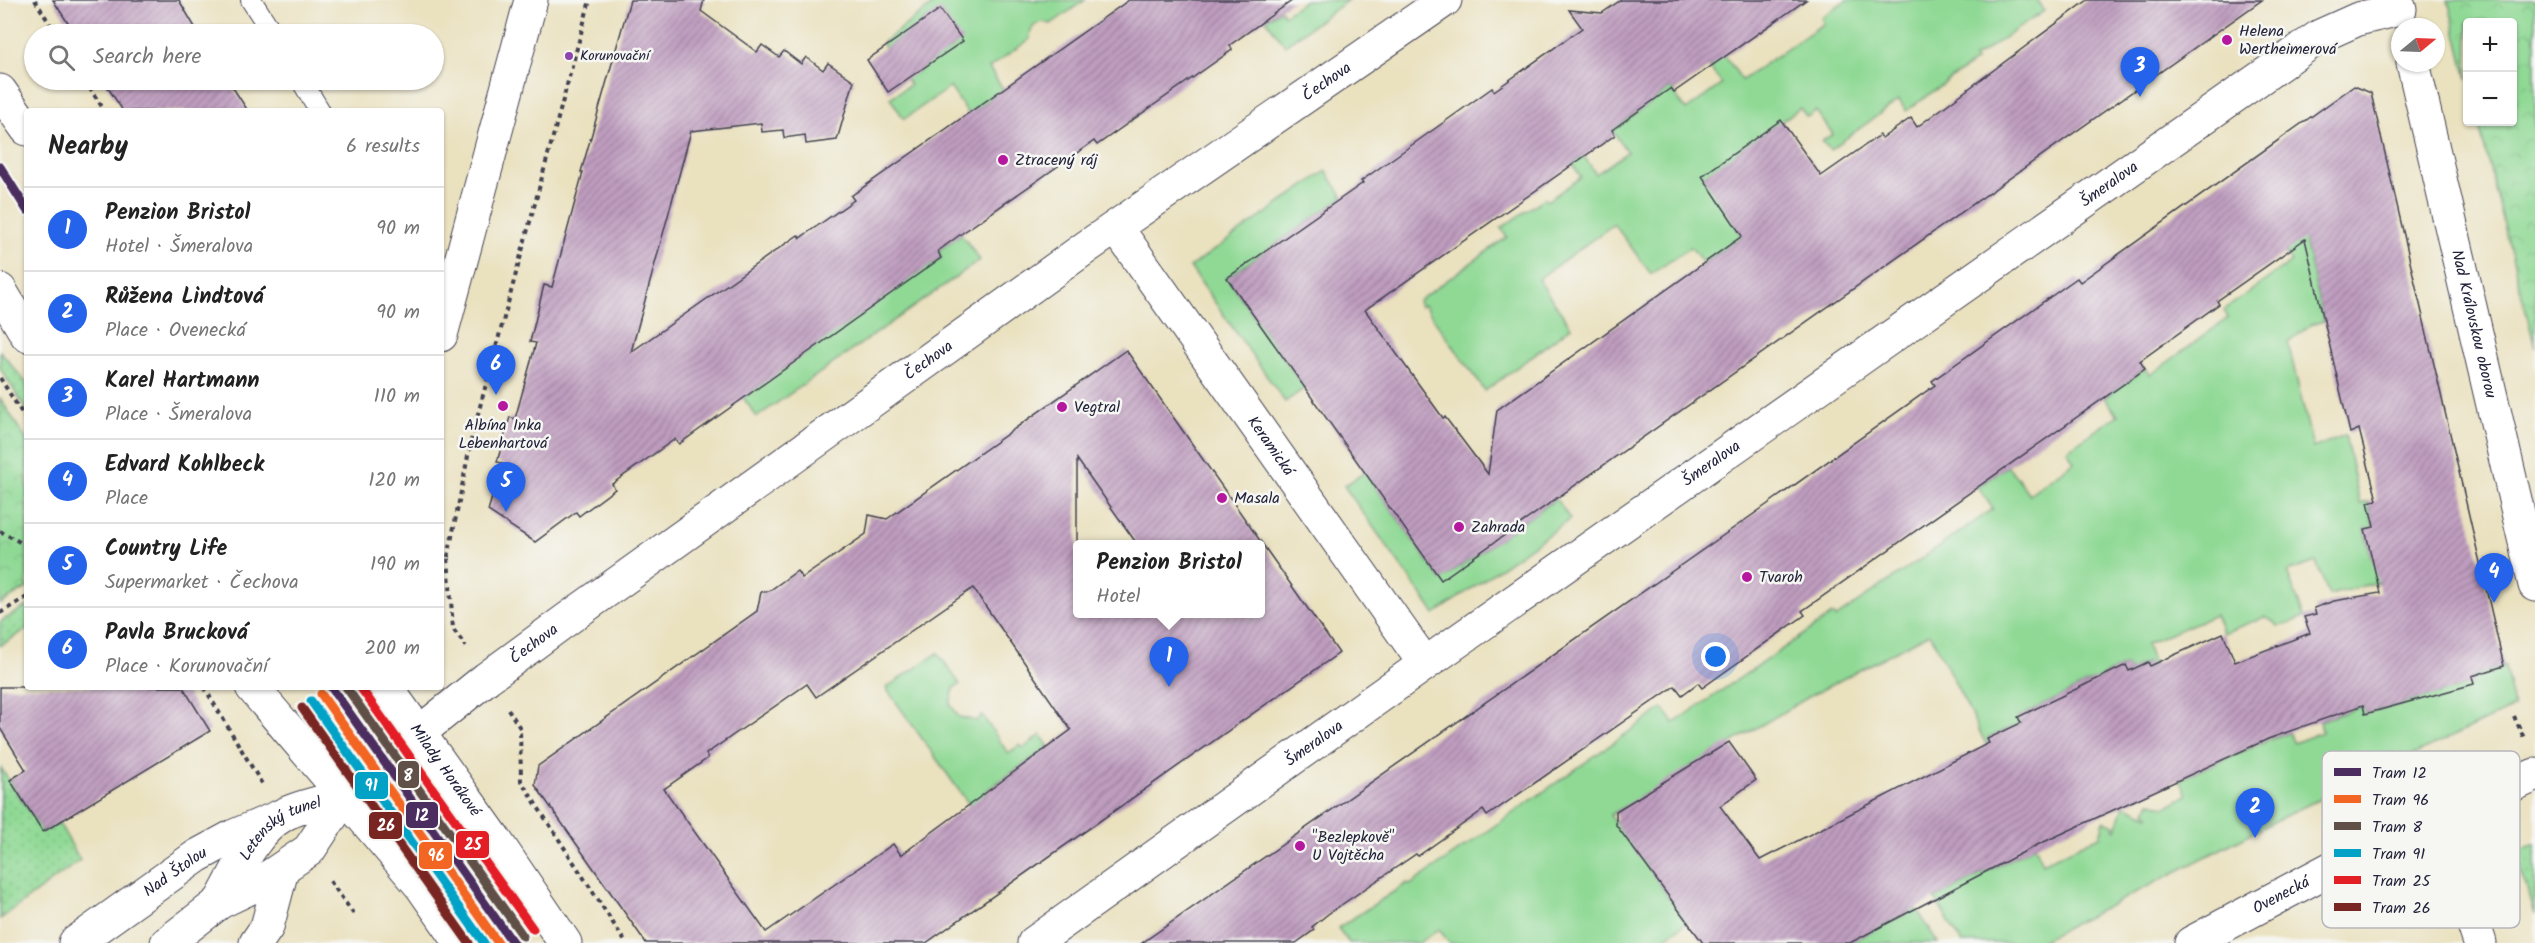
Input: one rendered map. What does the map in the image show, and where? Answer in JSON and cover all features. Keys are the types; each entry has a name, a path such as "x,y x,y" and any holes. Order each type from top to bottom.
{"street":[{"path":"444,324 531,0"},
{"name":"Čechova","path":"420,732 487,678 557,627 1116,227 1445,0"},
{"name":"Šmeralova","path":"1034,943 1425,664 2320,36 2358,19 2401,12"},
{"name":"Nad Královskou oborou","path":"2415,72 2535,585"},
{"path":"0,91 24,125"},
{"name":"Keramická","path":"1116,227 1425,664"},
{"path":"0,290 24,330"},
{"path":"255,690 422,888 461,943"},
{"path":"345,796 373,745 387,690"},
{"name":"Milady Horákové","path":"389,690 565,943"},
{"name":"Ovenecká","path":"2520,783 2535,776"},
{"name":"Letenský tunel","path":"220,902 245,857 263,832 283,815 345,796"},
{"name":"Letenský tunel","path":"167,943 220,902 260,884 309,850 345,796"},
{"name":"Nad Štolou","path":"75,943 197,856 234,836 283,815"},
{"path":"256,943 267,927 282,870"},
{"name":"Ovenecká","path":"2191,943 2322,873"},
{"path":"2475,928 2480,943"}],"lane":[{"path":"251,0 267,24"},
{"path":"307,90 318,108"},
{"path":"345,796 420,732"}],"path":[{"path":"35,0 50,24"},
{"path":"472,656 453,629 448,557 472,436 590,0"},
{"path":"91,90 103,108"},
{"path":"0,378 24,416"},
{"path":"0,531 24,544"},
{"path":"444,556 448,557"},
{"path":"0,613 24,599"},
{"path":"503,702 520,728 521,781 626,943"}],"green space":[{"path":"939,0 1085,0 1051,24 1043,22 1033,27 1030,39 989,68 1003,89 968,114 950,87 904,119 890,98 910,85 882,43"},
{"path":"1305,0 1348,0 1285,45 1266,20 1281,10 1284,15"},
{"path":"1846,0 2037,0 2044,11 1974,58 1976,61 1906,111 1899,100 1830,150 1822,141 1833,134 1816,111 1807,117 1800,108 1782,121 1731,219 1742,236 1703,263 1691,247 1651,274 1614,224 1538,279 1571,327 1485,391 1424,305 1420,307 1418,301 1507,237 1501,228 1545,198 1547,201 1581,177 1570,160 1581,152 1596,174 1627,152 1612,130 1671,88 1686,110 1722,84 1710,68 1712,66 1708,61 1722,52 1742,80 1824,23 1821,18"},
{"path":"2448,0 2535,0 2535,347 2479,126 2517,126 2517,18 2463,18 2463,62"},
{"path":"1326,171 1343,197 1227,278 1305,388 1285,402 1190,267"},
{"path":"2301,225 2324,321 2310,325 2288,343 2313,448 2345,435 2360,504 2368,502 2374,527 2365,529 2371,557 2393,578 2329,595 2316,562 2287,572 2304,617 2278,627 2276,623 2265,617 2223,633 2215,615 2146,644 2153,664 2150,666 2147,662 2129,671 2126,665 2018,717 2021,723 1988,738 1989,743 1986,744 1930,633 1812,695 1610,815 1687,922 1658,943 1449,943 1439,929 1419,943 1349,943 1338,928 1407,883 1410,885 1663,708 1674,723 1832,615 1835,618 1993,509 1978,487 2008,466 2029,494 2074,462 2067,450 2118,415 2105,398 2145,369 2150,375 2228,318 2224,310 2291,262 2283,249"},
{"path":"961,234 980,260 757,417 739,392 941,258 938,251"},
{"path":"0,351 24,380 24,406 0,368"},
{"path":"0,398 24,436 24,590 0,604"},
{"path":"1365,472 1441,580 1556,499 1570,519 1435,614 1344,486"},
{"path":"24,608 24,631 0,646 0,622"},
{"path":"938,653 960,684 954,688 950,704 959,717 977,721 982,715 1008,753 1020,745 1023,748 1041,735 1049,747 985,791 991,800 970,806 886,688"},
{"path":"2505,666 2514,707 2421,751 2322,751 2322,798 2037,943 1962,943 1935,899 2035,846 2043,863 2100,836 2104,821 2115,825 2116,830 2124,805 2149,816 2150,814 2146,812 2150,801 2166,807 2187,795 2180,779 2288,732 2294,743 2322,732 2320,721 2363,706 2366,714 2473,684 2472,676"},
{"path":"1,768 43,832 59,823 80,860 0,919"},
{"path":"2535,844 2535,914 2520,868 2520,850"},
{"path":"1916,908 1938,943 1850,943"}],"building":[{"path":"53,0 179,0 193,24 69,24"},
{"path":"630,0 704,0 701,11 757,52 762,45 779,57 784,51 801,64 806,57 823,70 828,63 854,81 837,140 806,144 805,135 784,138 783,130 762,132 761,123 691,131 631,352 798,235 800,238 854,200 851,196 1129,0 1293,0 1230,45 1232,50 1097,145 1094,141 961,234 938,251 941,258 679,444 675,439 612,484 615,489 579,516 576,512 535,542 488,511 502,463 497,462 510,417 515,419 536,343 530,342 544,285 552,287 583,172 581,172"},
{"path":"1621,0 1806,0 1674,92 1671,88 1612,130 1615,135 1365,310 1443,418 1445,417 1488,474 1497,410 1742,236 1702,176 1781,120 1821,176 1880,135 1882,138 1911,118 1917,127 2088,0 2262,0 1441,580 1227,278 1363,183 1361,181 1492,88 1494,91 1582,28 1569,10 1602,13"},
{"path":"940,9 963,41 888,92 867,60"},
{"path":"2354,86 2371,93 2504,666 2472,676 2474,684 2365,714 2363,705 2268,739 2035,846 1850,943 1703,943 1616,825 1616,811 1729,742 1756,780 1720,806 1760,860 1989,743 1987,739 2021,723 2018,717 2126,665 2129,671 2148,662 2150,666 2223,633 2235,662 2310,633 2304,617 2316,614 2314,608 2334,601 2380,593 2365,529 2374,527 2368,502 2377,500 2359,429 2350,433 2305,239 2217,301 2219,304 2140,361 2145,369 1802,611 1805,615 1702,688 1698,683 1682,695 1675,686 1487,816 1483,810 1418,856 1416,854 1328,914 1312,927 1314,930 1296,943 1142,943 1758,511 1935,385 1932,381 2077,278 2080,282"},
{"path":"109,90 234,90 246,108 121,108"},
{"path":"1126,350 1260,540 1134,540 1077,459 1077,540 1073,540 1073,618 1265,618 1265,548 1339,653 926,943 646,943 535,785 538,766 757,611 761,592 769,591 797,571 802,578 866,534 869,515 887,519","holes":["973,588 1071,730 901,855 893,844 766,932 664,789 708,758 706,754 807,684 816,697"]},
{"path":"0,687 24,687 24,690 185,690 210,731 43,832 10,780 26,770 0,728"}],"tram line":[{"name":"12","path":"0,167 24,205"},
{"name":"12","path":"333,690 513,943"},
{"name":"8","path":"348,690 523,936"},
{"name":"25","path":"362,690 533,929"},
{"name":"96","path":"321,694 498,943"},
{"name":"91","path":"311,701 484,943"},
{"name":"26","path":"302,708 469,943"}],"place":[{"name":"Helena Wertheimerová","path":"2227,40"},
{"name":"Korunovační","path":"569,56"},
{"name":"Karel Hartmann","path":"2140,97"},
{"name":"Ztracený ráj","path":"1003,160"},
{"name":"Pavla Brucková","path":"496,395"},
{"name":"Albína Inka Lebenhartová","path":"503,406"},
{"name":"Vegtral","path":"1062,407"},
{"name":"Masala","path":"1222,498"},
{"name":"Country Life","path":"506,512"},
{"name":"Zahrada","path":"1459,527"},
{"name":"Tvaroh","path":"1747,577"},
{"name":"Edvard Kohlbeck","path":"2494,603"},
{"name":"Penzion Bristol","path":"1169,687"},
{"name":"Růžena Lindtová","path":"2255,838"},
{"name":"\"Bezlepkově\" U Vojtěcha","path":"1300,846"}]}
